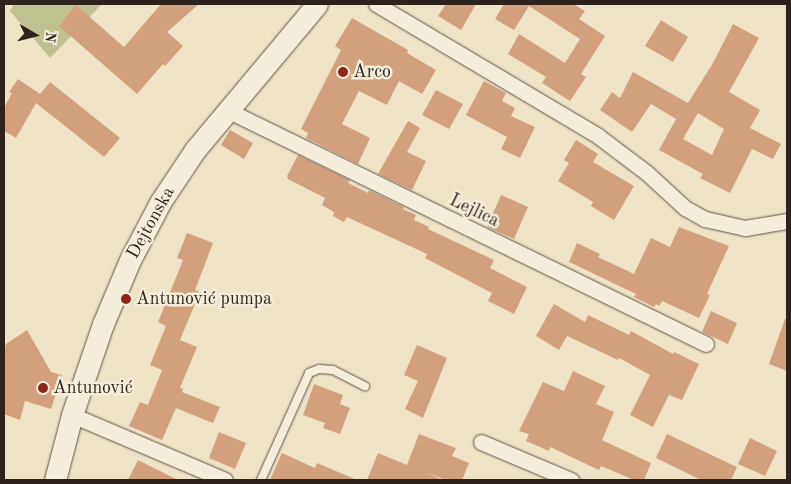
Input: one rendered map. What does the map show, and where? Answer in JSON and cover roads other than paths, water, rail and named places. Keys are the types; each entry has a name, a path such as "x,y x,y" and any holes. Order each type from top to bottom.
{"main road":[{"name":"Dejtonska","path":"55,480 72,415 103,324 130,260 161,201 195,150 317,4"}],"street":[{"path":"376,4 598,136 647,173 685,208 706,219 745,228 787,221"},
{"name":"Lejlica","path":"227,110 706,344"},
{"path":"72,415 225,480"},
{"path":"481,442 546,475 571,480"}],"lane":[{"path":"261,480 309,373 319,368 334,370 366,386"}],"place":[{"name":"Arco","path":"343,72"},
{"name":"Antunović pumpa","path":"126,299"},
{"name":"Antunović","path":"43,388"}]}
